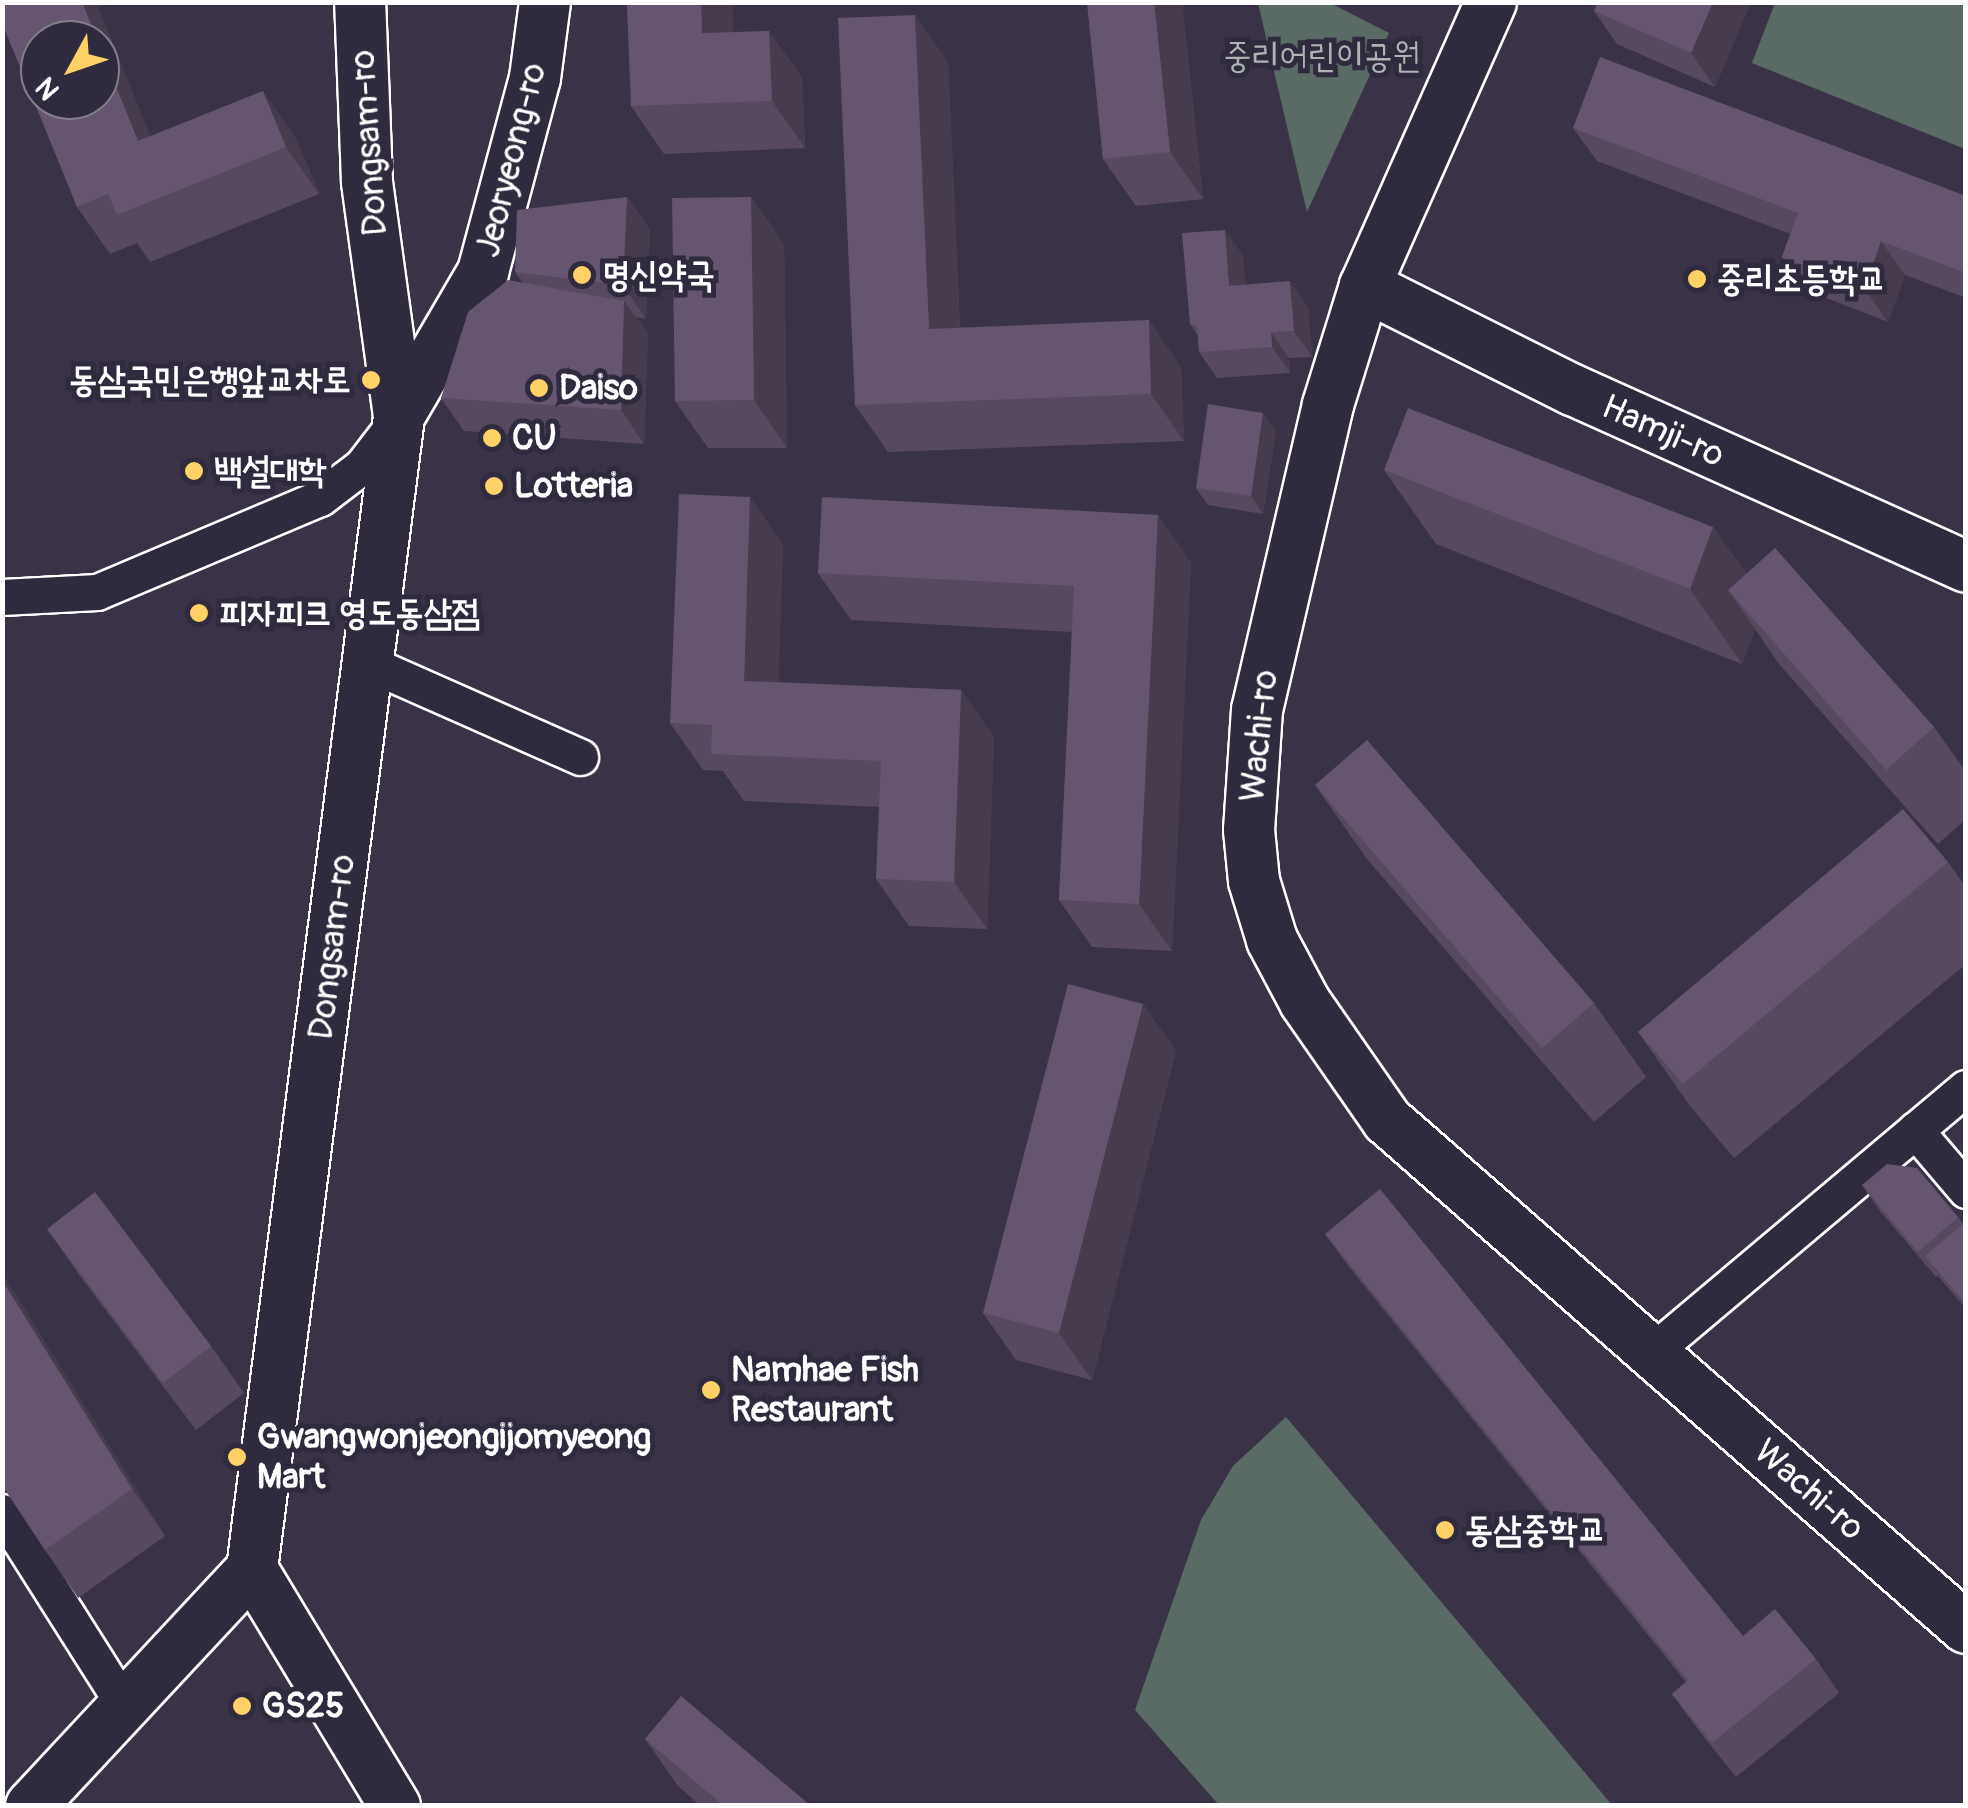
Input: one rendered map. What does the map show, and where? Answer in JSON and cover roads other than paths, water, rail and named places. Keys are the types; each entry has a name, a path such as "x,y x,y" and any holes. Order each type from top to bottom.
{"main road":[{"name":"Dongsam-ro","path":"252,1569 400,416 367,181 360,2"},
{"name":"Jeoryeong-ro","path":"400,416 483,272 535,78 545,2"},
{"name":"Wachi-ro","path":"1491,2 1365,286 1274,619 1257,710 1249,830 1254,882 1272,940 1305,1002 1387,1120 1966,1628"},
{"name":"Hamji-ro","path":"1365,286 1573,390 1966,567"},
{"path":"31,1806 252,1569 394,1806"}],"street":[{"path":"2,598 97,592 320,498 362,466 400,416"},
{"path":"368,663 580,758"},
{"path":"1652,1352 1966,1088"},
{"path":"1916,1130 1966,1190"},
{"path":"2,1512 124,1705"}],"place":[{"name":"명신약국","path":"582,275"},
{"name":"중리초등학교","path":"1697,279"},
{"name":"동삼국민은행앞교차로","path":"371,380"},
{"name":"Daiso","path":"539,388"},
{"name":"CU","path":"492,438"},
{"name":"백설대학","path":"194,471"},
{"name":"Lotteria","path":"494,486"},
{"name":"피자피크 영도동삼점","path":"199,613"},
{"name":"Namhae Fish Restaurant","path":"711,1390"},
{"name":"Gwangwonjeongijomyeong Mart","path":"237,1457"},
{"name":"동삼중학교","path":"1445,1530"},
{"name":"GS25","path":"242,1706"}],"park label":[{"name":"중리어린이공원","path":"1322,56"}]}
